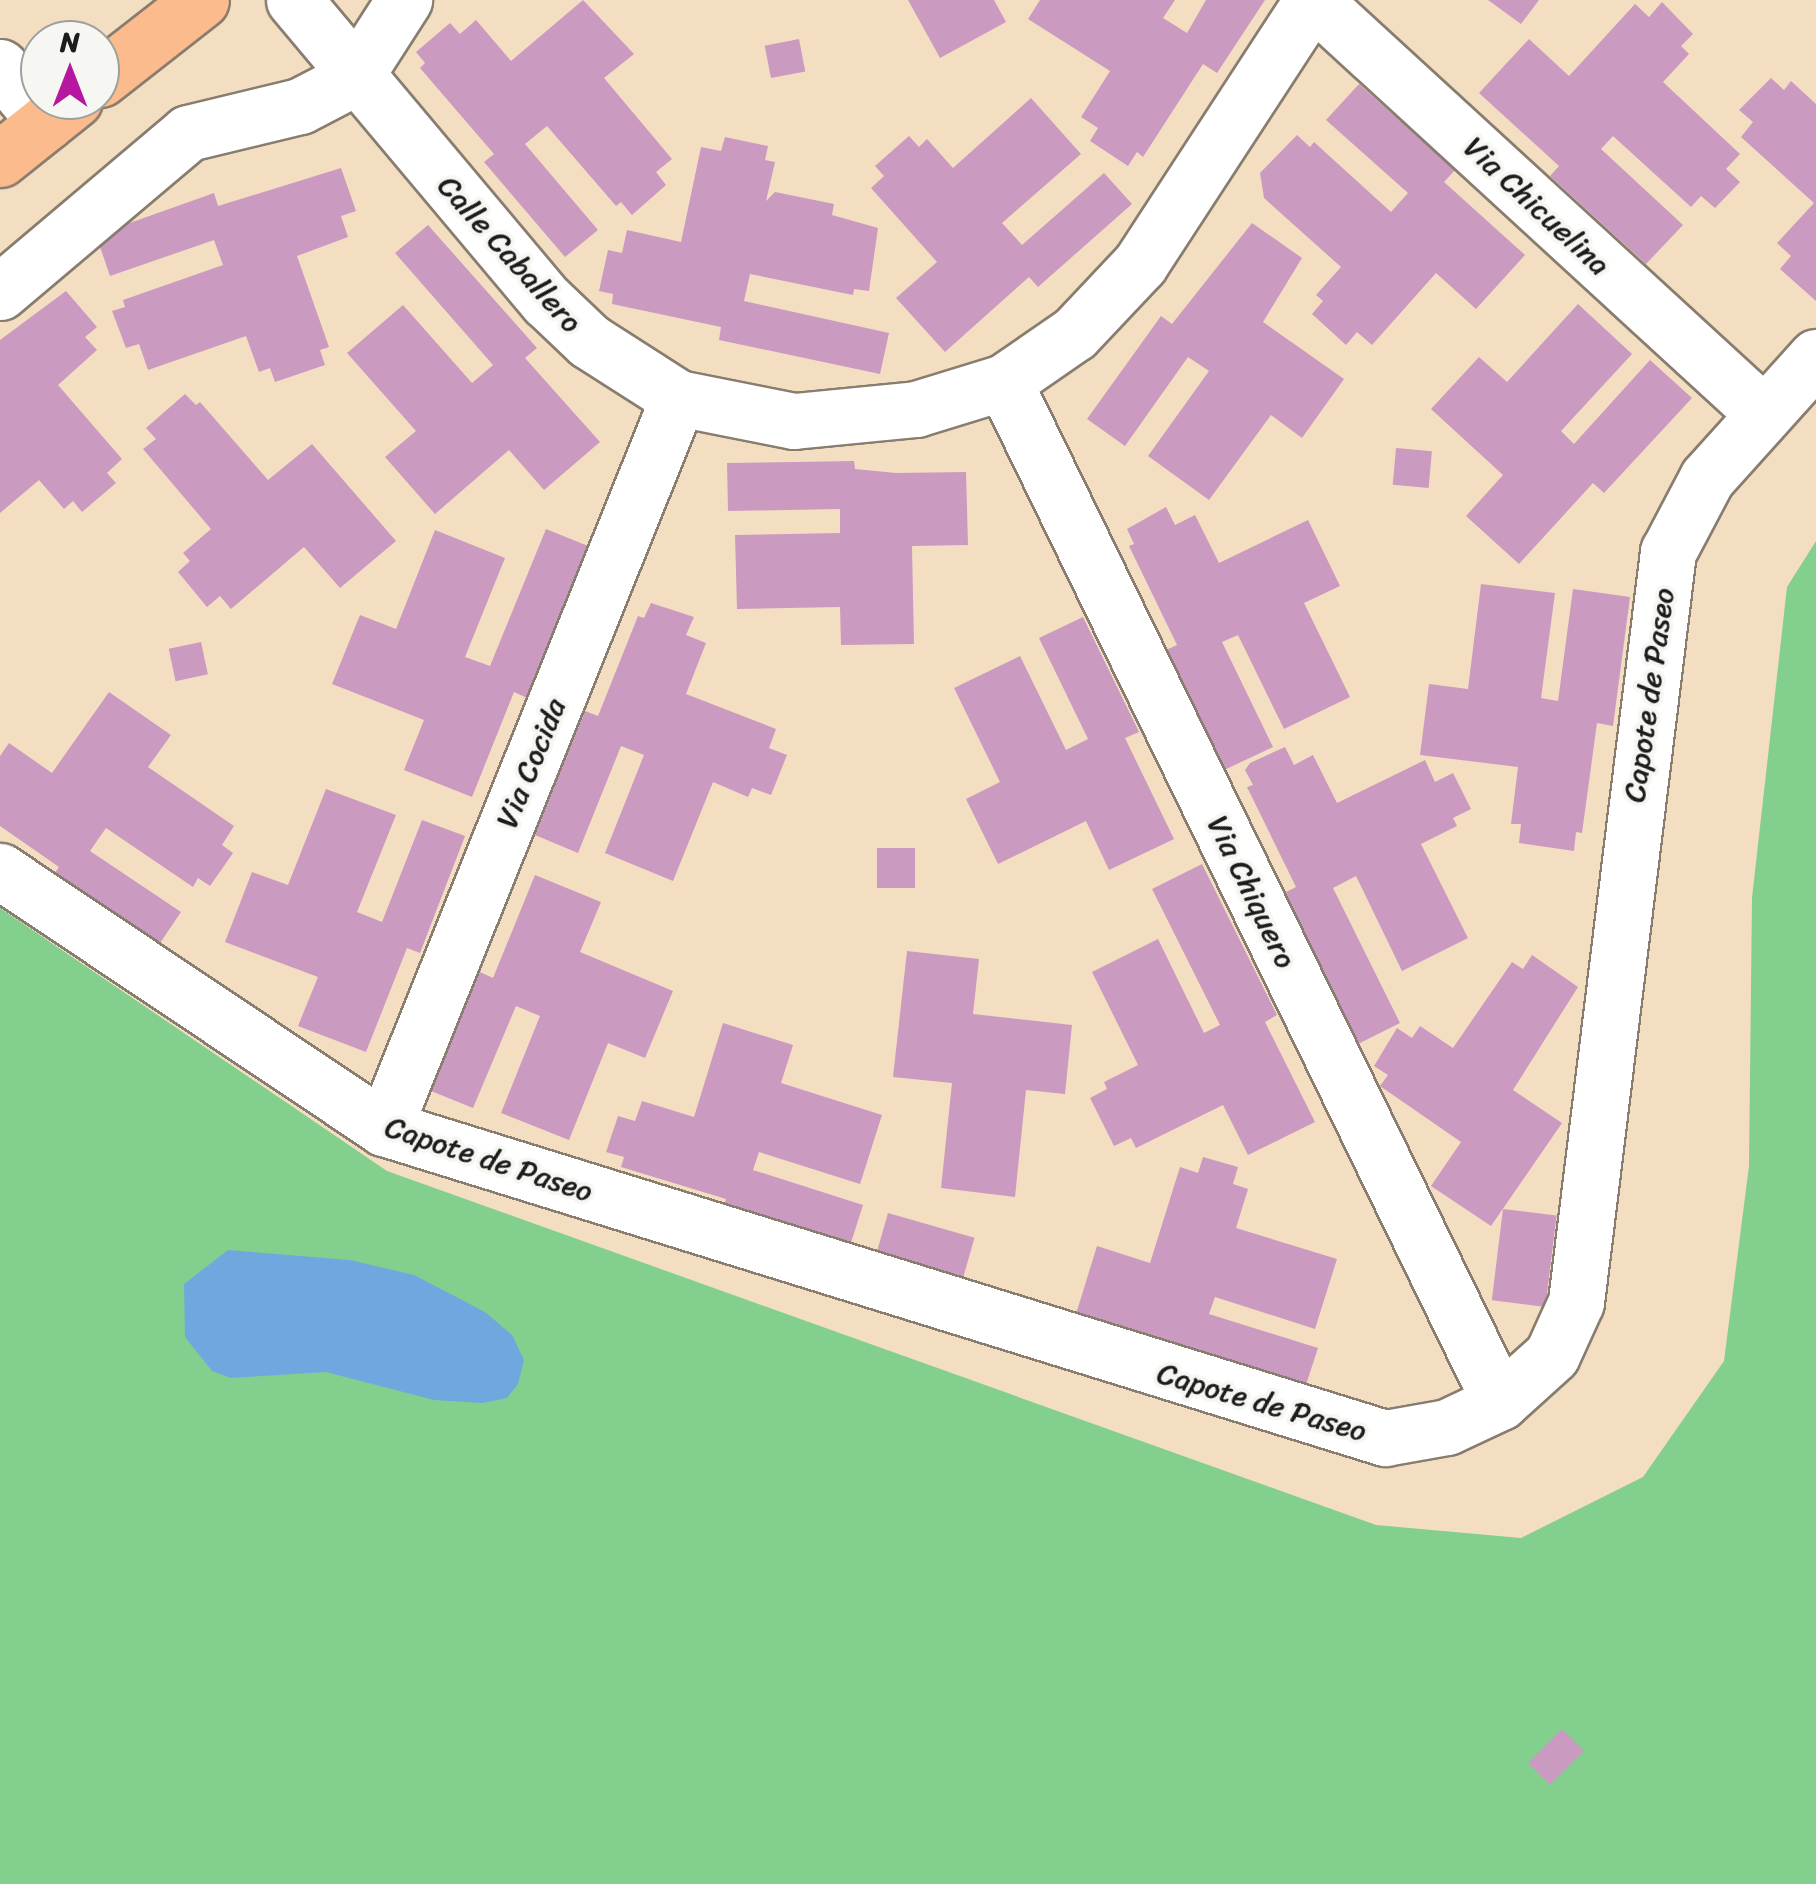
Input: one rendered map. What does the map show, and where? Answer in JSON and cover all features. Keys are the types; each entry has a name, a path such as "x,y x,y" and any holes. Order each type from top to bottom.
{"main road":[{"path":"120,64 201,0"},
{"path":"0,158 49,120"}],"street":[{"name":"Calle Caballero","path":"294,0 354,78 547,302 589,340 678,398 794,421 916,409 1004,382 1075,333 1140,264 1313,0"},
{"path":"0,292 188,133 300,106 354,78 404,0"},
{"name":"Via Chicuelina","path":"1313,0 1762,412"},
{"name":"Capote de Paseo","path":"0,871 384,1128 1386,1438 1447,1427 1500,1402 1552,1355 1576,1302 1668,552 1707,478 1816,356"},
{"name":"Via Chiquero","path":"1004,382 1500,1402"},
{"name":"Via Cocida","path":"384,1128 678,398"}],"green space":[{"path":"1816,541 1816,1884 0,1884 0,908 387,1171 1376,1525 1521,1538 1643,1477 1724,1361 1749,1166 1752,898 1787,587"}],"water":[{"path":"228,1250 350,1260 414,1275 485,1312 512,1335 524,1360 518,1384 507,1398 482,1403 434,1400 326,1372 231,1378 212,1371 185,1337 184,1284"}],"building":[{"path":"583,0 634,54 604,78 672,159 656,172 666,185 632,215 621,202 616,206 547,126 525,144 598,230 565,257 484,162 494,154 420,68 425,63 416,52 450,23 460,34 476,20 511,61"},
{"path":"908,0 994,0 1006,22 940,58"},
{"path":"1040,0 1175,0 1163,18 1187,33 1206,0 1265,0 1217,73 1203,64 1143,157 1137,152 1128,166 1090,141 1098,128 1081,117 1110,71 1028,19"},
{"path":"1488,0 1539,0 1521,24"},
{"path":"1662,2 1693,34 1681,46 1689,54 1663,82 1740,154 1726,169 1740,182 1715,208 1701,196 1691,207 1613,136 1601,149 1683,225 1646,264 1550,176 1559,166 1479,93 1529,39 1569,76 1635,4 1649,17"},
{"path":"799,39 805,71 771,78 765,46"},
{"path":"1771,78 1784,90 1791,81 1816,104 1816,301 1780,269 1791,256 1777,243 1814,203 1741,137 1753,122 1739,110"},
{"path":"1359,84 1455,170 1444,182 1525,255 1476,309 1436,273 1372,345 1357,332 1346,345 1312,314 1323,301 1316,295 1341,267 1264,198 1260,173 1297,135 1310,147 1314,142 1391,212 1408,193 1326,120"},
{"path":"1031,98 1081,154 1002,223 1022,245 1104,173 1132,204 1038,287 1029,277 945,352 896,298 937,262 871,188 884,176 875,166 909,136 919,147 927,139 953,168"},
{"path":"725,137 768,146 765,160 775,162 766,201 775,192 834,204 832,215 878,228 869,291 854,289 853,295 750,274 744,301 889,333 880,374 719,340 721,327 612,304 613,294 599,291 608,250 622,253 627,230 681,242 701,147 721,151"},
{"path":"341,168 356,211 341,216 348,237 297,256 329,347 320,350 325,365 275,382 270,368 259,372 246,336 148,370 139,344 126,348 112,311 125,307 123,300 223,265 214,240 110,276 96,235 214,193 218,206"},
{"path":"1252,223 1302,258 1263,322 1344,379 1302,438 1271,415 1209,500 1148,456 1209,371 1188,357 1125,446 1087,419 1161,316 1172,324"},
{"path":"428,225 537,348 525,358 600,442 544,490 509,450 435,514 385,457 416,431 347,353 403,305 472,383 493,365 395,253"},
{"path":"66,291 97,327 85,337 97,350 58,385 122,459 107,473 116,483 82,512 73,501 64,509 39,480 0,513 0,340"},
{"path":"1578,304 1632,354 1561,431 1574,444 1650,360 1692,398 1604,493 1593,483 1519,564 1466,516 1503,475 1431,409 1479,357 1507,382"},
{"path":"185,394 196,405 200,402 268,480 312,444 396,541 340,588 304,547 231,609 220,596 207,607 178,572 190,561 183,553 211,529 143,449 156,439 146,428"},
{"path":"1396,448 1432,451 1429,488 1393,485"},
{"path":"854,461 855,469 966,472 968,545 912,546 914,644 841,645 840,607 737,609 735,535 840,533 840,509 728,511 727,463"},
{"path":"1166,507 1175,525 1195,515 1219,563 1308,520 1340,586 1304,603 1350,697 1284,729 1238,635 1222,642 1273,747 1222,771 1164,651 1177,645 1129,546 1134,544 1127,529"},
{"path":"546,529 588,546 527,698 514,692 472,797 404,770 424,720 332,684 360,615 396,629 435,530 505,558 465,657 490,666"},
{"path":"1481,584 1555,593 1541,698 1558,701 1573,589 1630,597 1613,726 1597,723 1582,833 1576,832 1574,851 1519,843 1521,824 1511,824 1518,767 1420,755 1429,684 1468,689"},
{"path":"651,603 694,617 686,635 706,643 686,694 776,729 769,748 787,755 771,795 752,788 748,797 713,782 673,881 605,853 644,755 621,746 578,853 535,835 585,711 598,716 638,616 644,618"},
{"path":"1083,617 1139,732 1125,738 1174,839 1109,870 1086,821 998,864 966,799 1000,782 954,688 1020,656 1066,750 1088,739 1039,638"},
{"path":"201,642 208,674 176,681 169,649"},
{"path":"109,692 171,735 148,767 234,826 222,845 233,853 210,886 198,878 193,887 106,828 90,851 181,912 156,949 52,877 59,867 0,826 0,756 9,743 52,773"},
{"path":"1285,747 1294,765 1313,755 1337,803 1425,760 1435,782 1453,773 1471,809 1453,818 1457,826 1421,844 1468,938 1402,971 1356,876 1333,888 1400,1023 1358,1044 1284,893 1296,887 1247,787 1253,785 1245,770 1250,763"},
{"path":"326,789 396,815 357,912 382,922 422,820 465,836 420,953 407,948 366,1052 298,1026 318,977 225,942 252,872 288,885"},
{"path":"877,848 915,848 915,888 877,888"},
{"path":"1202,864 1277,1015 1265,1022 1315,1122 1248,1155 1223,1105 1136,1148 1131,1138 1114,1146 1090,1098 1107,1089 1104,1082 1138,1065 1092,972 1158,939 1204,1033 1220,1025 1152,889"},
{"path":"535,875 601,902 580,952 673,991 645,1058 608,1043 569,1140 501,1113 540,1016 516,1006 473,1108 431,1091 480,972 493,978"},
{"path":"907,951 979,959 973,1014 1072,1025 1065,1094 1026,1090 1015,1197 941,1188 952,1083 893,1077"},
{"path":"1532,955 1578,987 1513,1090 1562,1123 1491,1226 1431,1186 1461,1142 1380,1086 1388,1075 1374,1066 1397,1028 1412,1038 1420,1026 1453,1048 1512,962 1523,969"},
{"path":"723,1023 793,1045 781,1083 882,1115 860,1184 759,1152 753,1170 863,1205 847,1255 721,1216 726,1199 621,1167 624,1157 606,1152 618,1116 635,1121 642,1101 694,1117"},
{"path":"1203,1157 1238,1167 1233,1184 1248,1189 1236,1228 1337,1259 1315,1329 1215,1297 1209,1314 1318,1348 1301,1400 1076,1314 1097,1246 1150,1263 1180,1167 1198,1173"},
{"path":"1503,1209 1557,1216 1545,1307 1492,1300"},
{"path":"888,1213 975,1238 960,1290 873,1265"},
{"path":"1562,1729 1584,1751 1550,1785 1528,1763"}]}
